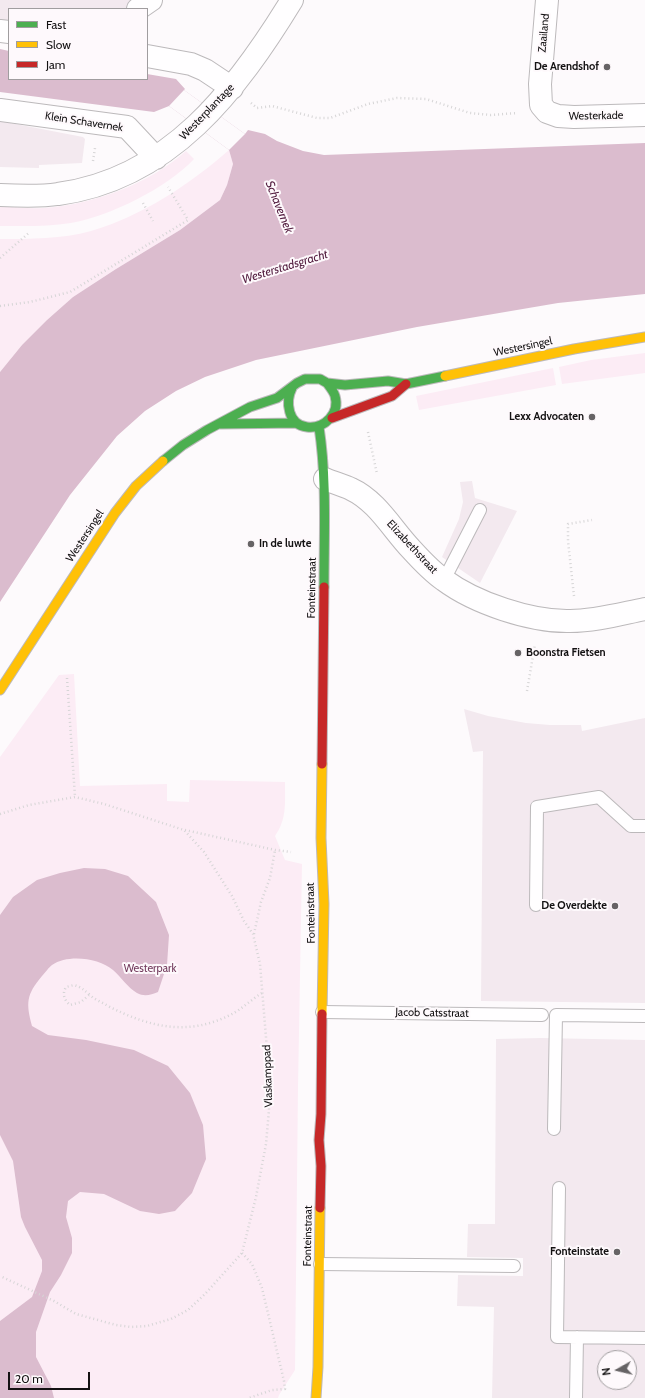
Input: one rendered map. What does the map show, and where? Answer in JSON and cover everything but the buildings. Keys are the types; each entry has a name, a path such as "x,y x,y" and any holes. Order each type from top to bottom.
{"main road":[{"name":"Westersingel","path":"0,690 96,541 136,486 165,459 183,445 207,430 250,407 277,398 305,379 320,379 327,383 345,385 388,381 406,384 574,349 645,337"},
{"path":"327,383 332,388 337,403 336,411 332,418"},
{"name":"Westersingel","path":"220,424 297,423 304,427 319,427 326,424 332,418 392,396 406,384"},
{"path":"292,388 288,395 288,411 297,423"},
{"name":"Fonteinstraat","path":"316,1398 320,1264 321,1166 319,1155 324,904 322,893 323,858 321,838 325,479 319,427"}],"street":[{"path":"139,8 151,0"},
{"name":"Westerplantage","path":"0,195 44,196 84,189 124,175 156,158 192,130 232,88 276,27 292,0"},
{"name":"Zaailand","path":"547,0 540,84 541,105 547,112"},
{"path":"148,56 191,64 205,70 232,88"},
{"name":"Klein Schavernek","path":"0,110 127,127 156,158"},
{"name":"Westerkade","path":"547,112 558,116 574,117 645,115"},
{"name":"Elizabethstraat","path":"325,479 352,489 364,497 374,506 410,548 444,580 463,592 502,609 559,621 578,621 645,609"}],"lane":[{"path":"444,580 480,510"},
{"path":"536,905 537,807 599,797 631,826 645,826"},
{"name":"Jacob Catsstraat","path":"322,1012 542,1015"},
{"path":"554,1129 556,1015 645,1016"},
{"path":"559,1188 557,1337 645,1338"},
{"path":"320,1264 514,1266"},
{"path":"576,1398 577,1338"}],"path":[{"path":"257,108 272,106 317,118 330,118 375,103 397,98 426,99 454,106 470,113 491,115 520,112 547,112"},
{"path":"0,306 30,302 70,292 188,220 168,187"},
{"path":"143,203 153,221"},
{"path":"160,231 162,236"},
{"path":"0,258 30,232"},
{"path":"367,428 371,451 379,480"},
{"path":"578,621 568,541 568,524 592,520"},
{"path":"527,691 534,646"},
{"path":"67,678 75,797"},
{"name":"Vlaskamppad","path":"0,814 29,805 75,797 104,804 184,830 204,852 232,896 244,921 254,934 260,964 269,1074 269,1110 266,1144 256,1197 242,1253 205,1294 188,1310 171,1319 147,1326 131,1327 116,1325 76,1314 54,1301 0,1276"},
{"path":"184,830 275,850 291,852"},
{"path":"254,934 261,902 270,878 275,850"},
{"path":"89,995 81,1002 70,1005 64,999 66,987 74,984 85,990 96,1000 131,1018 170,1027 192,1027 214,1022 233,1014 262,992"},
{"path":"242,1253 252,1264 262,1288 284,1381 284,1388 272,1390 249,1398"}],"shaded area":[{"path":"0,0 159,0 147,8 8,8 8,24 0,23"},
{"path":"0,121 83,137 85,139 82,163 39,165 39,168 0,167"},
{"path":"472,481 475,498 517,511 480,583 442,557 459,519 463,502 460,482"},
{"path":"464,709 488,716 526,723 581,725 582,731 645,718 645,1003 481,1001 483,751 473,752"},
{"path":"541,1038 645,1040 645,1398 492,1398 494,1307 457,1306 458,1275 523,1276 523,1258 467,1257 468,1224 495,1224 496,1039"}],"green space":[{"path":"229,150 233,164 227,185 220,200 180,230 73,297 22,345 0,372 0,239 34,239 69,236 110,225 147,208 164,198 198,175"},
{"path":"186,151 194,159 183,170 154,190 103,214 71,223 44,226 0,226 0,206 43,208 62,206 100,197 137,183 171,163"},
{"path":"645,353 645,373 562,384 559,367 591,360"},
{"path":"553,368 556,385 419,410 416,396"},
{"name":"Westerpark","path":"74,674 80,786 167,784 167,801 189,802 190,780 285,782 285,804 282,823 275,836 285,860 302,864 295,1370 278,1398 0,1398 0,757 59,675"}],"water":[{"path":"0,49 8,51 8,80 148,80 148,74 176,79 185,89 184,90 245,134 248,130 265,134 277,141 303,151 324,155 645,143 645,294 558,303 417,327 256,360 205,377 176,391 145,411 117,436 70,495 0,602 0,372 22,345 73,297 180,230 220,200 227,185 233,164 229,150 169,106 154,112 0,92"},
{"path":"84,868 105,869 128,876 156,902 169,935 167,965 158,992 145,995 134,991 107,966 92,960 66,959 52,965 30,994 28,1005 32,1026 48,1035 86,1040 134,1050 168,1066 190,1093 203,1125 206,1159 192,1193 175,1211 159,1214 140,1211 104,1194 80,1192 68,1201 66,1217 72,1238 72,1253 61,1275 50,1292 36,1332 36,1357 51,1386 54,1398 0,1398 0,1321 32,1297 42,1271 42,1260 21,1217 13,1161 0,1135 0,915 13,897 37,880"}],"pier":[{"path":"184,90 245,134 229,150 169,106"}],"traffic: fast":[{"path":"163,461 183,445 207,430 250,407 277,398 305,379 320,379 327,383 345,385 388,381 406,384 445,376"},
{"path":"292,388 289,400 292,417 301,425 314,427 325,423 330,419 335,408 335,396 327,383"},
{"path":"221,424 297,423"},
{"path":"319,427 322,447 324,487 324,587"}],"traffic: slow":[{"path":"445,376 574,349 645,337"},
{"path":"0,690 115,513 136,486 163,461"},
{"path":"322,764 321,838 324,904 322,1014"},
{"path":"316,1398 318,1367 320,1208"}],"traffic: jam":[{"path":"332,418 392,396 406,384"},
{"path":"322,764 324,587"},
{"path":"320,1208 321,1166 319,1140 321,1114 322,1014"}],"place":[{"name":"De Arendshof","path":"607,67"},
{"name":"Lexx Advocaten","path":"592,417"},
{"name":"In de luwte","path":"251,544"},
{"name":"Boonstra Fietsen","path":"518,653"},
{"name":"De Overdekte","path":"615,906"},
{"name":"Fonteinstate","path":"617,1252"}],"water label":[{"name":"Schavernek","path":"279,207"},
{"name":"Westerstadsgracht","path":"285,267"}]}
